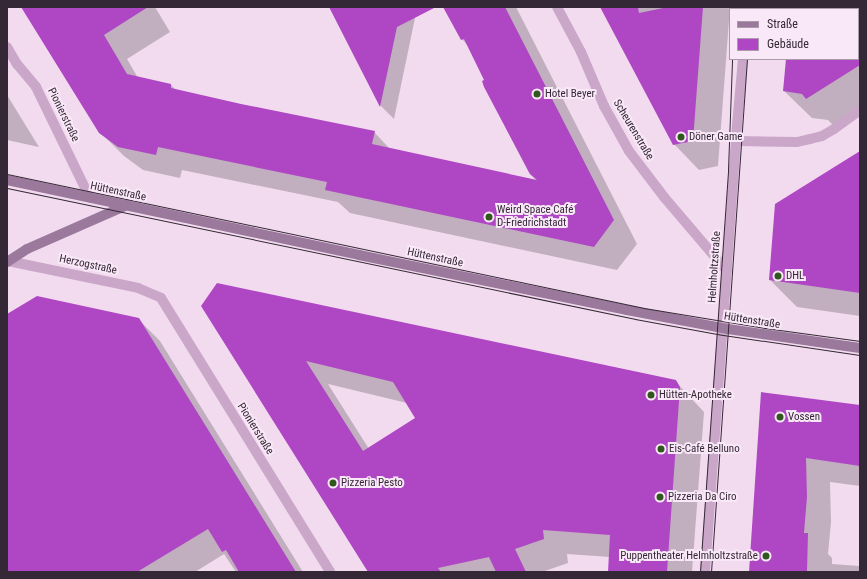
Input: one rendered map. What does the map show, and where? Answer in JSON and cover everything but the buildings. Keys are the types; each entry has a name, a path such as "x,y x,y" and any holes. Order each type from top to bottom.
{"main road":[{"name":"Hüttenstraße","path":"7,180 359,256 724,328 860,348"},
{"name":"Herzogstraße","path":"8,261 27,249 127,205"}],"street":[{"name":"Scheurenstraße","path":"557,7 581,52 604,106 629,151 664,197 727,271"},
{"name":"Pionierstraße","path":"7,47 17,64 36,87 90,198"},
{"name":"Helmholtzstraße","path":"705,572 743,60"},
{"path":"736,141 797,142 822,136 860,110"},
{"name":"Herzogstraße","path":"8,261 138,288 161,298"},
{"name":"Pionierstraße","path":"161,298 330,572"}],"tram line":[{"path":"700,572 728,170 732,60"},
{"path":"711,572 747,60"},
{"path":"7,174 644,308 765,328 860,341"},
{"path":"7,188 635,319 723,335 860,355"}],"place":[{"name":"Hotel Beyer","path":"537,94"},
{"name":"Döner Game","path":"681,137"},
{"name":"Weird Space Café D-Friedrichstadt","path":"489,217"},
{"name":"DHL","path":"778,276"},
{"name":"Hütten-Apotheke","path":"651,395"},
{"name":"Vossen","path":"780,417"},
{"name":"Eis-Café Belluno","path":"661,449"},
{"name":"Pizzeria Pesto","path":"333,483"},
{"name":"Pizzeria Da Ciro","path":"660,497"},
{"name":"Puppentheater Helmholtzstraße","path":"766,556"}]}
